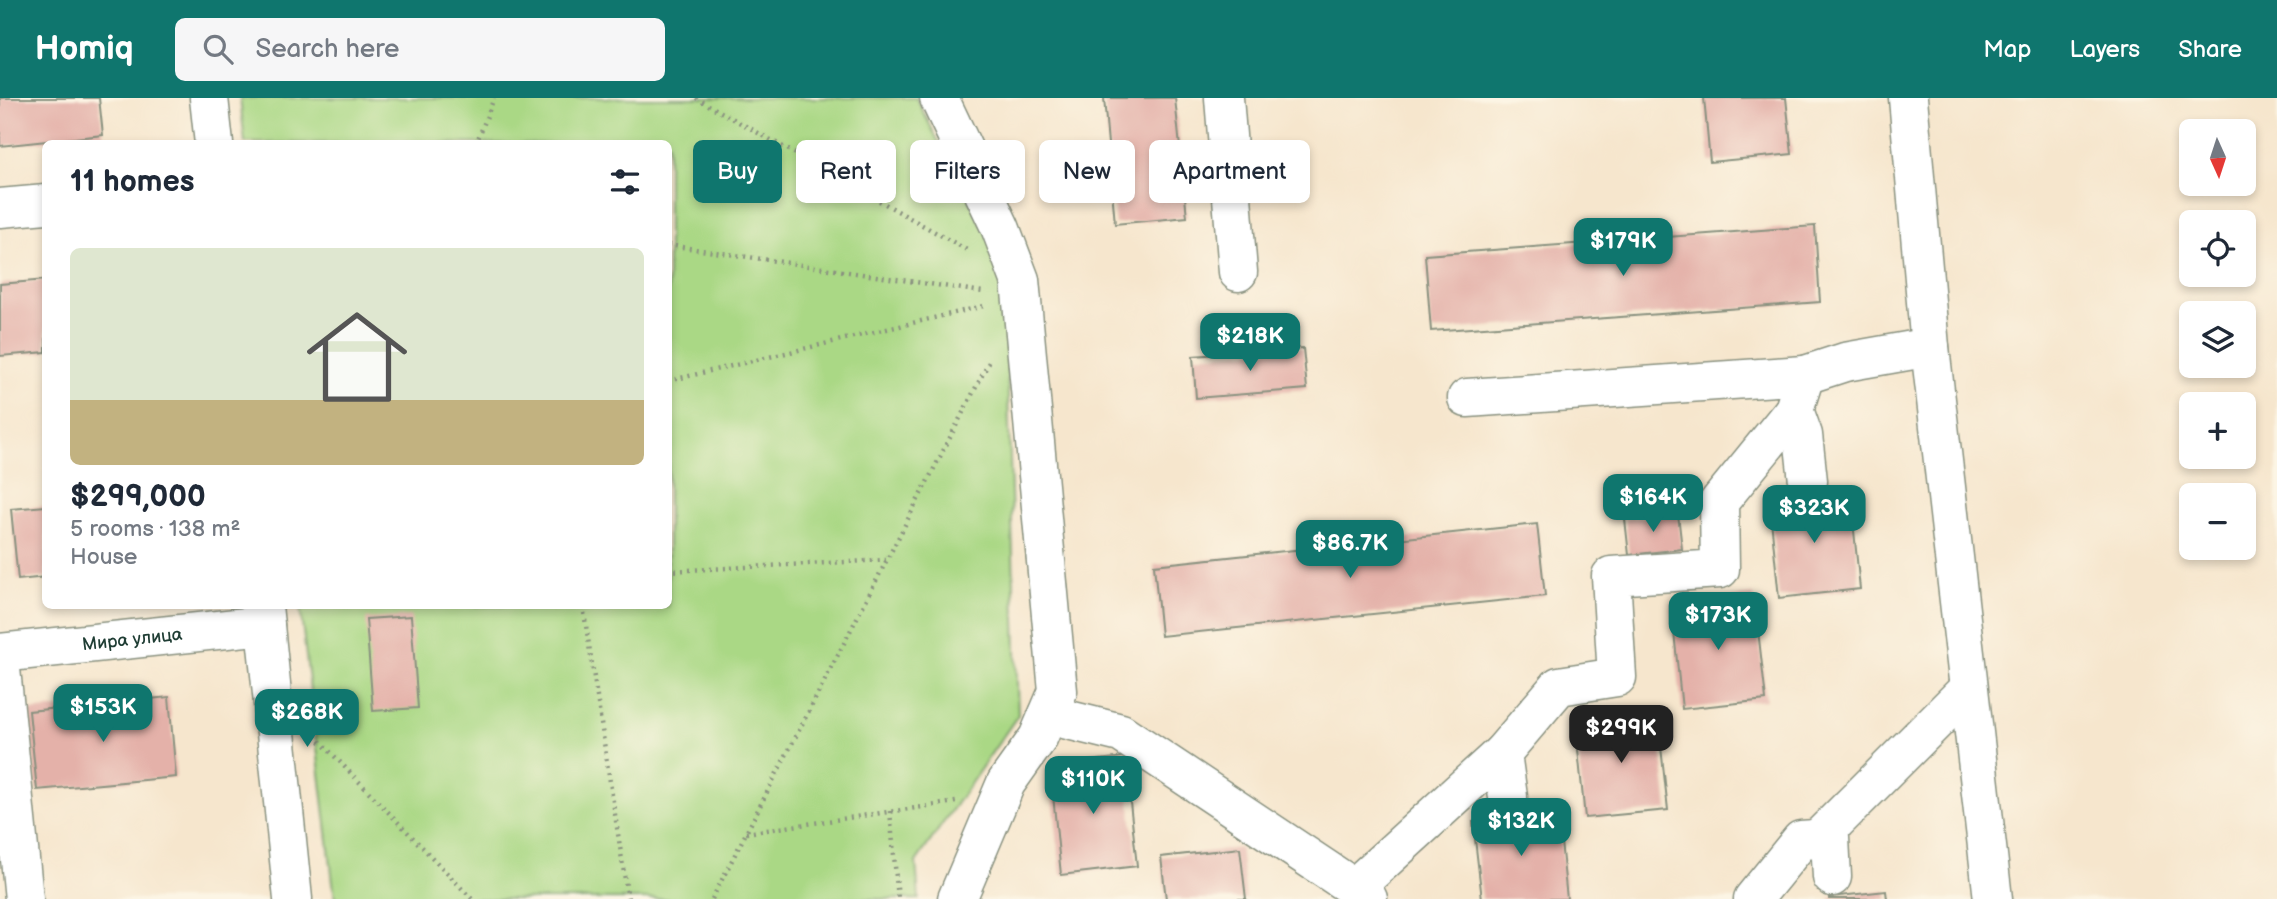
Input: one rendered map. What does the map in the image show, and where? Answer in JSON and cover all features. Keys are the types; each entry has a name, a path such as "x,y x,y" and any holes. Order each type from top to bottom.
{"street":[{"path":"209,98 214,140"},
{"path":"939,98 1000,227 1021,289 1058,691 1038,738 1006,783 957,899"},
{"path":"1224,98 1238,272"},
{"path":"1908,98 1930,347 1967,690 1993,899"},
{"path":"0,208 42,204"},
{"path":"1048,715 1121,733 1361,893 1502,753 1559,686 1617,677 1611,576 1720,569 1719,502 1800,392 1845,362 1930,347"},
{"path":"1467,398 1800,392"},
{"path":"1800,392 1808,481"},
{"path":"264,615 293,899"},
{"name":"Мира улица","path":"0,653 264,615"},
{"path":"0,659 24,899"},
{"path":"1818,839 1967,690"},
{"path":"1502,753 1508,797"},
{"path":"1753,899 1801,840 1830,838 1832,877"}],"path":[{"path":"478,140 494,98"},
{"path":"696,98 1021,289"},
{"path":"672,245 1021,289"},
{"path":"672,380 1021,289"},
{"path":"712,899 991,357"},
{"path":"672,571 886,560"},
{"path":"583,609 628,899"},
{"path":"314,735 472,899"},
{"path":"745,833 1001,795"},
{"path":"891,811 898,899"}],"green space":[{"path":"240,98 916,98 938,140 910,140 910,203 971,203 1004,267 1018,715 916,862 919,899 335,899 300,609 672,609 672,140 245,140"}],"building":[{"path":"0,98 99,98 103,135 0,146"},
{"path":"1104,98 1175,98 1179,140 1149,140 1149,203 1186,203 1187,217 1115,224 1113,203 1135,203 1135,140 1108,140"},
{"path":"1704,98 1786,98 1792,154 1710,162"},
{"path":"1815,226 1820,302 1431,331 1425,255"},
{"path":"42,280 42,352 0,356 0,284"},
{"path":"1303,348 1307,389 1196,398 1193,356"},
{"path":"1850,492 1860,589 1779,598 1769,500"},
{"path":"42,506 42,577 18,580 11,509"},
{"path":"1678,514 1682,549 1629,555 1625,519"},
{"path":"1537,524 1545,596 1161,636 1154,565"},
{"path":"1754,595 1766,700 1682,709 1671,603"},
{"path":"411,616 418,708 373,711 366,619"},
{"path":"169,697 176,777 37,790 29,711"},
{"path":"1657,711 1668,810 1585,818 1575,720"},
{"path":"1125,757 1137,866 1061,875 1050,765"},
{"path":"1558,813 1567,899 1482,899 1473,822"},
{"path":"1240,848 1246,899 1166,899 1161,857"},
{"path":"1886,891 1887,899 1830,899 1830,897"}]}
